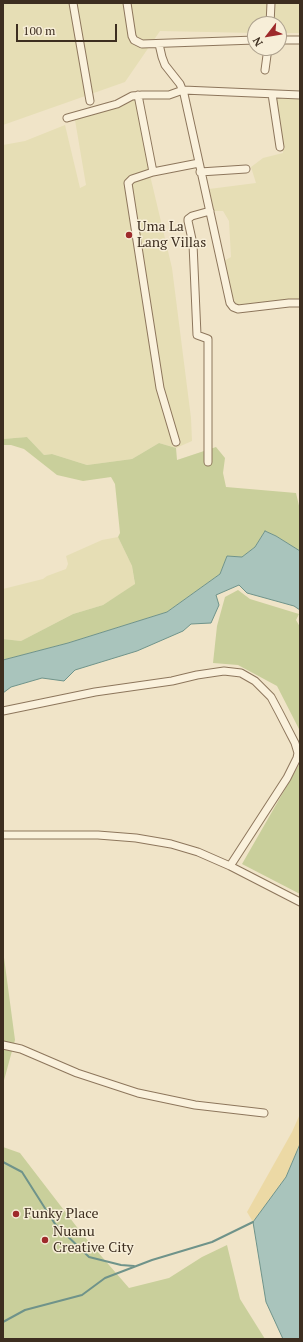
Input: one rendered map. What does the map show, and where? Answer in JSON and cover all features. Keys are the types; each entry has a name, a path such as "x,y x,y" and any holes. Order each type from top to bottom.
{"street":[{"path":"73,3 90,100"},
{"path":"127,3 131,32 134,40 142,44 247,40"},
{"path":"270,16 271,3"},
{"path":"287,40 300,40"},
{"path":"160,44 165,65 184,92 228,297 233,307 238,309 289,302 300,303"},
{"path":"265,70 267,56"},
{"path":"67,118 117,104 132,96 138,95 170,95 184,92 300,95"},
{"path":"272,94 280,147"},
{"path":"138,95 152,172"},
{"path":"176,442 160,388 128,183 132,179 152,172 199,163"},
{"path":"200,172 246,169"},
{"path":"208,462 208,339 197,335 193,244 188,219 192,216 210,211"},
{"path":"3,711 95,692 172,681 197,675 224,672 241,673 255,681 267,692 279,712 295,743 298,753 287,778 230,866"},
{"path":"3,835 98,835 154,840 198,852 230,866 300,902"},
{"path":"3,1046 20,1050 77,1072 145,1094 195,1106 264,1113"}],"shaded area":[{"path":"3,3 300,3 300,33 287,33 287,16 247,16 247,33 160,31 125,82 3,125"},
{"path":"135,96 149,171 172,268 191,418 192,441 176,448 159,443 132,459 87,465 52,454 44,455 27,437 3,439 3,145 25,141 65,125 80,188 86,185 75,120"},
{"path":"276,96 300,97 300,302 237,306 228,287 224,261 231,257 229,221 223,211 214,211 209,189 256,183 251,167 263,158 283,153"},
{"path":"118,537 132,566 135,585 103,605 73,614 21,641 3,639 3,589 43,579 66,569 68,564 66,556 102,540"}],"green space":[{"path":"27,437 44,455 52,454 87,465 132,459 159,443 176,448 177,460 216,447 225,458 223,473 226,487 296,493 300,510 300,551 265,531 255,547 242,557 227,556 220,574 167,612 68,643 3,660 3,639 21,641 73,614 103,605 135,584 132,566 118,537 120,533 115,484 111,477 83,481 57,475 24,449 11,445 3,445 3,439"},
{"path":"238,590 250,599 299,614 296,620 300,627 300,731 277,686 238,665 213,663 217,626 225,597"},
{"path":"300,763 300,894 242,864"},
{"path":"3,950 15,1040 3,1084"},
{"name":"Nuanu Creative City","path":"3,1147 20,1153 83,1235 129,1288 169,1278 202,1257 227,1245 240,1299 265,1339 3,1339"}],"sand":[{"path":"300,1114 300,1144 286,1177 253,1222 247,1212 292,1132"}],"water":[{"path":"265,531 300,551 300,610 294,606 247,593 239,585 216,595 219,605 211,623 191,624 183,631 137,651 75,670 64,681 42,678 11,687 3,693 3,660 68,643 167,612 220,574 227,556 242,557 255,547"},
{"path":"300,1144 300,1339 283,1339 266,1302 253,1222 286,1177"}],"waterway":[{"path":"3,1162 22,1172 55,1224 89,1257 121,1265 134,1266"},
{"path":"3,1322 25,1310 82,1295 105,1278 152,1260 212,1242 253,1222"}],"place":[{"name":"Uma La Lang Villas","path":"129,235"},
{"name":"Funky Place","path":"16,1214"},
{"name":"Nuanu Creative City","path":"45,1240"}]}
